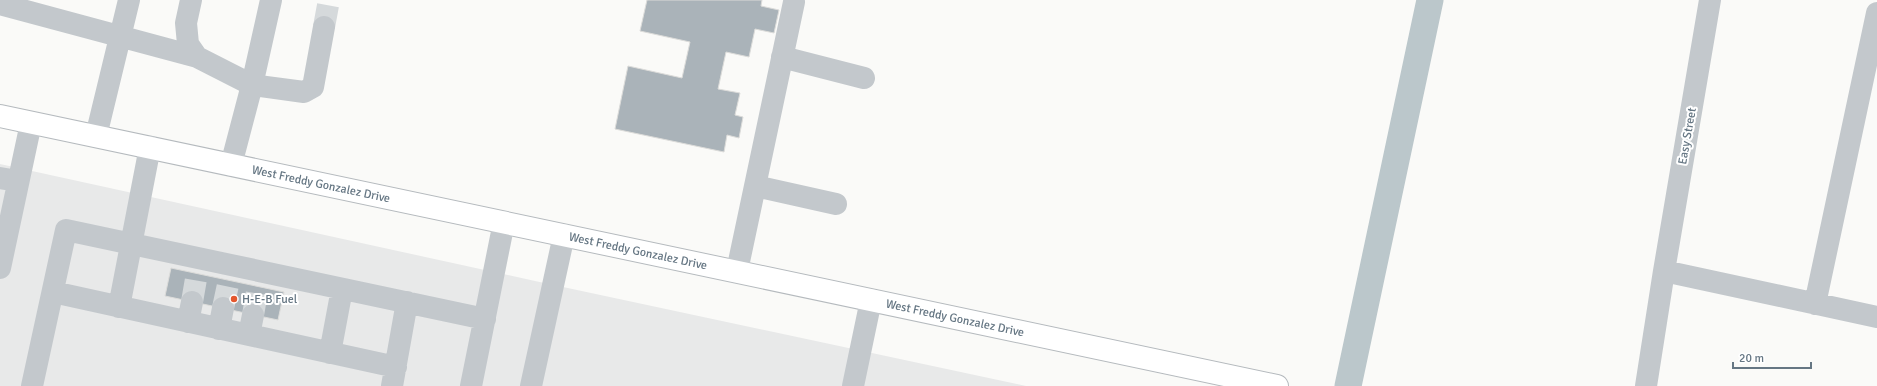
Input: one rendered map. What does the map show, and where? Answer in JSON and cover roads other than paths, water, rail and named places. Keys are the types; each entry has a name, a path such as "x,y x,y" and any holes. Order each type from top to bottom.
{"main road":[{"name":"West Freddy Gonzalez Drive","path":"0,116 871,300 1230,381 1277,386"}],"street":[{"path":"96,136 129,0"},
{"path":"191,0 186,23 188,44 197,57"},
{"path":"231,165 252,85 271,0"},
{"name":"Easy Street","path":"1646,386 1710,0"},
{"path":"737,272 794,2"},
{"path":"0,4 120,35 197,57 252,85 304,92 313,87 324,27"},
{"path":"1816,304 1877,13"},
{"path":"782,57 864,78"},
{"path":"1,262 9,180 31,123"},
{"path":"119,307 150,148"},
{"path":"755,186 836,204"},
{"path":"471,386 504,222"},
{"path":"32,386 66,230 131,244 198,266 260,279 342,289 485,319"},
{"path":"531,386 564,235"},
{"path":"1664,271 1877,318"},
{"path":"330,353 342,289"},
{"path":"53,292 119,307 190,312 251,325 394,376 407,302"},
{"path":"853,386 871,300"}],"waterway":[{"path":"1348,386 1430,0"}],"tunnel":[{"path":"324,27 329,0"},
{"path":"192,302 197,273"},
{"path":"223,308 229,280"},
{"path":"253,315 258,286"}],"place":[{"name":"H-E-B Fuel","path":"234,299"}]}
